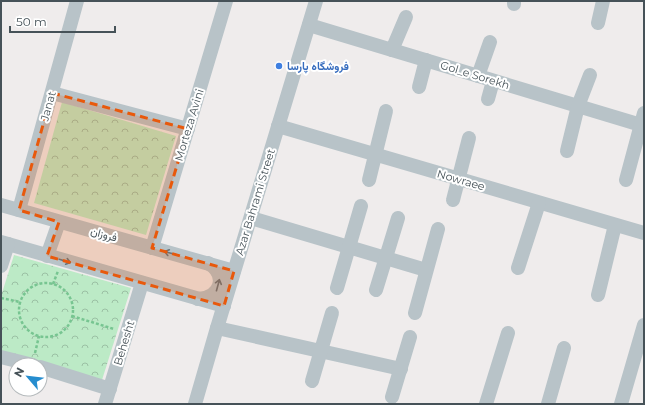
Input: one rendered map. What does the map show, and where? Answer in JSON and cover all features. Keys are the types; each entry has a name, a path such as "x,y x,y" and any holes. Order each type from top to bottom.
{"street":[{"name":"Janat","path":"20,210 77,1"},
{"name":"Morteza Avini","path":"152,248 226,1"},
{"name":"Azar Bahrami Street","path":"195,404 316,1"},
{"path":"598,23 603,1"},
{"path":"392,50 406,17"},
{"name":"Gol_e Sorekh","path":"309,25 578,106 642,119"},
{"path":"478,76 490,42"},
{"path":"419,87 426,60"},
{"path":"567,152 578,106 590,75"},
{"path":"488,99 493,81"},
{"path":"52,93 188,129"},
{"path":"369,180 386,111"},
{"path":"626,180 642,119"},
{"name":"Nowraee","path":"278,126 644,234"},
{"path":"453,200 469,138"},
{"path":"518,268 539,202"},
{"name":"فروزان","path":"1,205 234,271"},
{"path":"338,288 361,206"},
{"path":"250,218 426,270"},
{"path":"376,290 398,218"},
{"path":"47,256 60,222"},
{"path":"598,295 615,225"},
{"path":"415,313 438,229"},
{"path":"1,266 4,243 224,306"},
{"path":"198,299 210,297 215,293 220,282 217,271 208,263"},
{"name":"Behesht","path":"106,404 142,282"},
{"path":"312,381 332,313"},
{"path":"621,404 644,325"},
{"path":"217,328 401,369"},
{"path":"486,404 508,333"},
{"path":"392,397 410,337"},
{"path":"548,404 564,348"},
{"path":"48,370 110,389"}],"path":[{"path":"54,284 59,268"},
{"path":"48,282 54,284 65,290 71,298 73,307 72,316 69,324 63,331 48,337 39,336 32,333 25,327 21,320 19,312 20,302 30,287 39,283 48,282"},
{"path":"1,298 20,302"},
{"path":"72,316 127,333"}],"highlighted area":[{"path":"52,93 188,129 152,248 234,271 224,306 47,256 59,222 19,210"}],"green space":[{"path":"62,102 176,136 146,235 34,203"},
{"path":"14,255 131,288 102,380 48,364 48,357 22,357 1,351 1,296"}],"place":[{"name":"فروشگاه پارسا","path":"279,66"}]}
